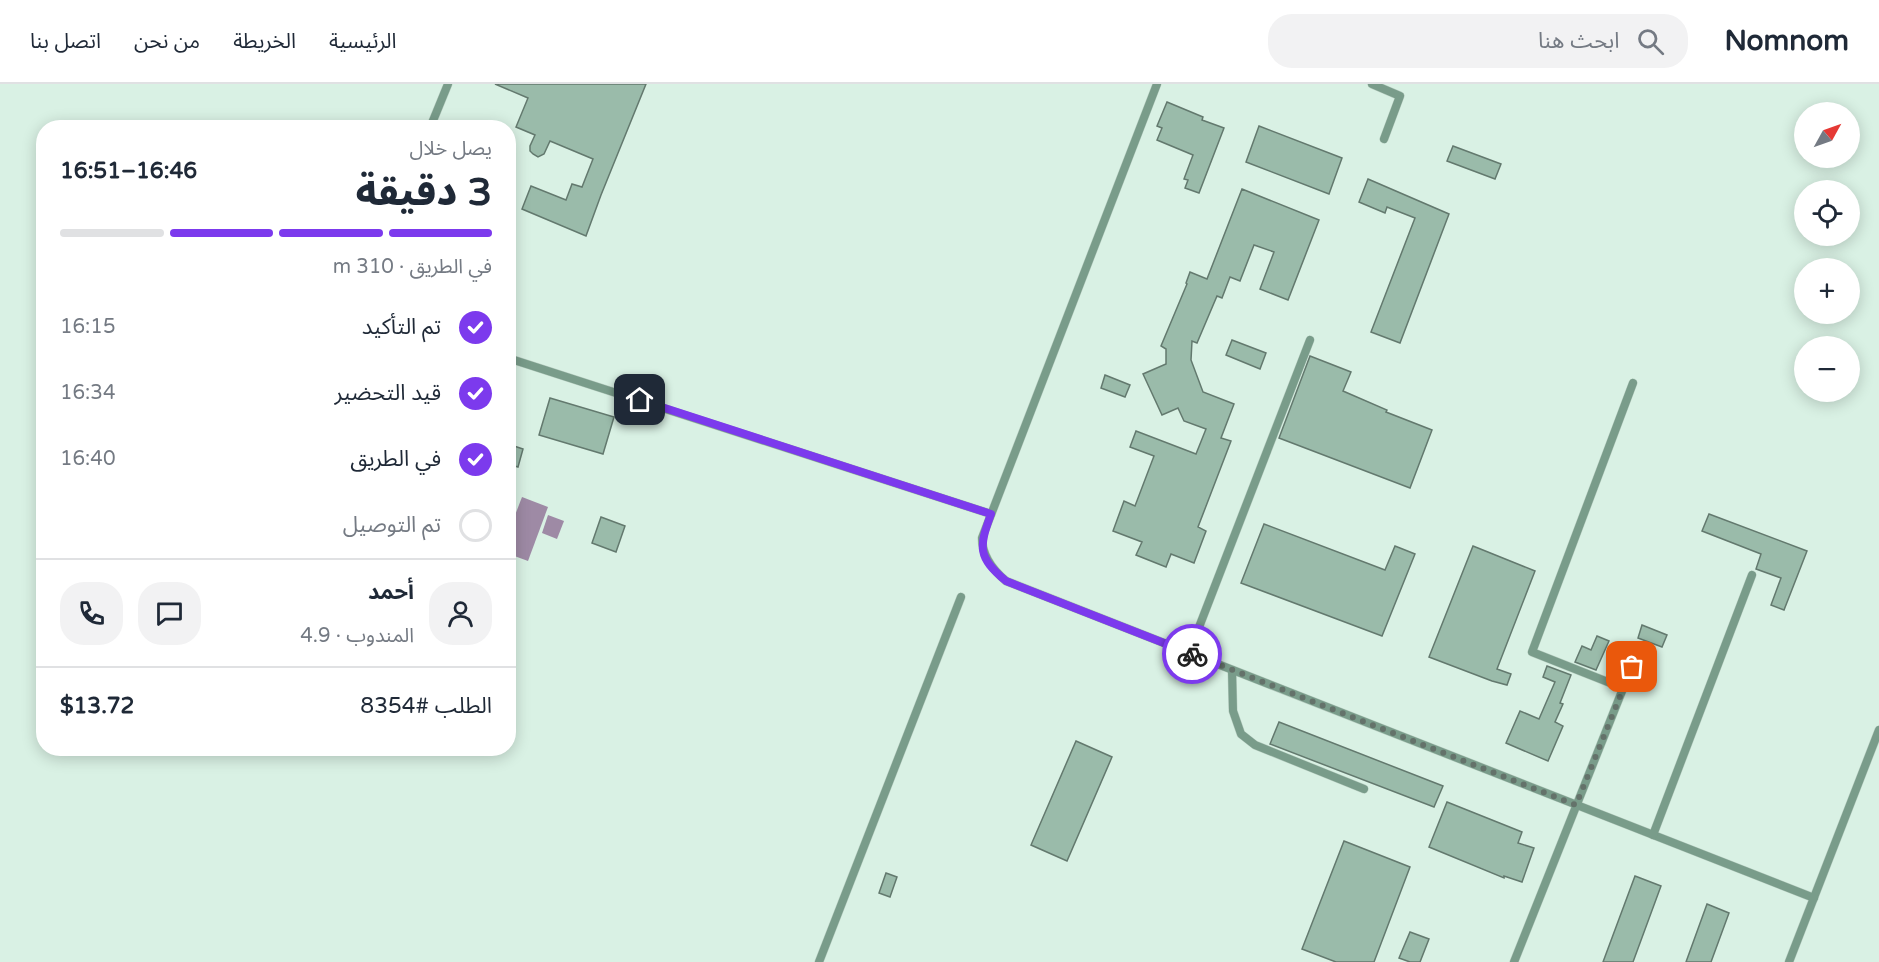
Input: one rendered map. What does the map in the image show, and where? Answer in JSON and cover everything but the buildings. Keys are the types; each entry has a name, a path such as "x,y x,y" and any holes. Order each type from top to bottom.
{"lane":[{"path":"433,120 448,84"},
{"path":"1157,84 982,538 982,549 996,573 1006,581 1814,898"},
{"path":"1372,84 1400,96 1384,139"},
{"path":"1189,653 1310,340"},
{"path":"516,361 991,514"},
{"path":"1623,688 1532,652 1633,383"},
{"path":"1653,835 1752,575"},
{"path":"819,962 961,597"},
{"path":"1515,962 1640,646"},
{"path":"1232,670 1233,711 1241,734 1255,745 1364,789"},
{"path":"1789,962 1876,749 1879,730"}],"shaded area":[{"path":"522,497 548,507 528,561 516,557 516,513"},
{"path":"548,515 564,521 557,539 542,533"}],"way so far":[{"path":"1192,654 1576,805 1632,667"}],"route":[{"path":"640,400 991,514 982,538 982,549 996,573 1006,581 1192,654"}]}
